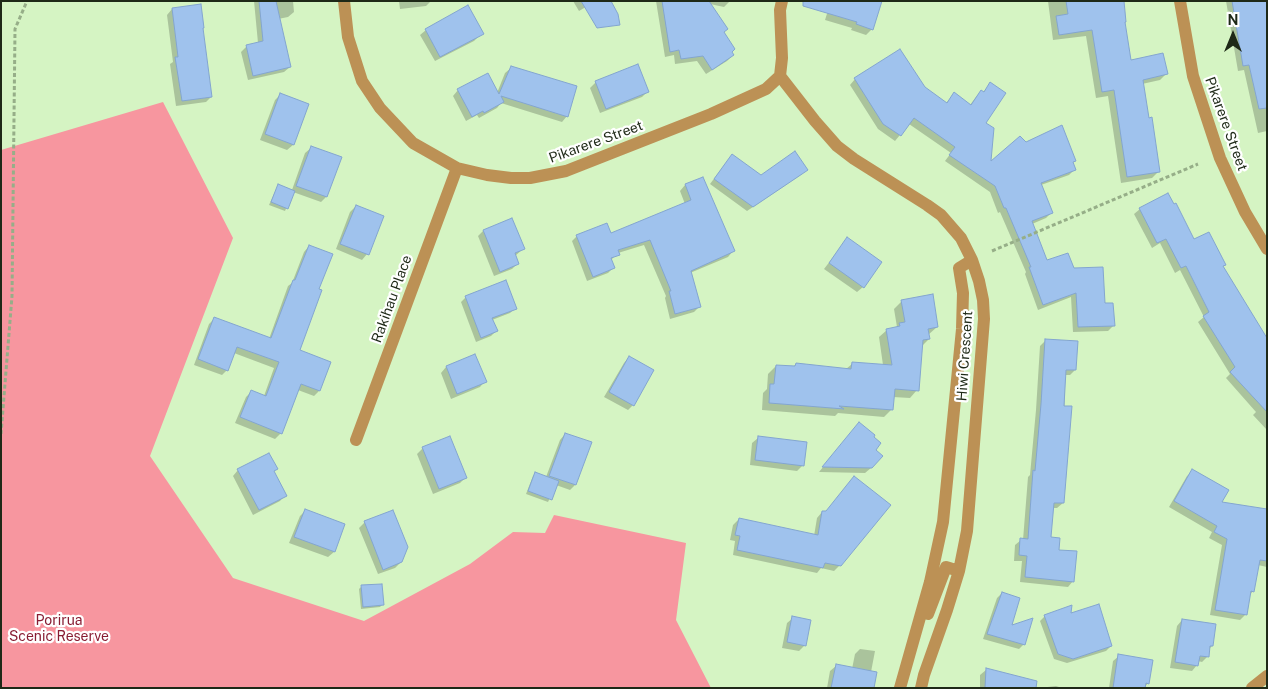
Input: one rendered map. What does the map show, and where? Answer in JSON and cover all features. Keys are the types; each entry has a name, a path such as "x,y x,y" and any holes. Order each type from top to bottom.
{"street":[{"name":"Pikarere Street","path":"344,1 348,36 362,81 375,102 413,143 457,168 487,175 530,178 566,171 753,96 766,89 780,76"},
{"path":"780,76 782,58 780,10 782,1"},
{"name":"Pikarere Street","path":"1180,1 1193,76 1217,150 1245,212 1267,249"},
{"name":"Hiwi Crescent","path":"780,76 837,146 941,215 961,238 972,260 979,281 984,319 967,531 959,571 921,688"},
{"name":"Rakihau Place","path":"356,440 457,168"},
{"path":"900,688 920,620 943,522 962,329 963,293 959,268 972,260"},
{"path":"920,620 928,615 946,567 959,571"},
{"path":"1252,688 1267,676"}],"path":[{"path":"1,434 12,296 15,29 26,1"},
{"path":"992,251 1198,164"}],"green space":[{"name":"Porirua Scenic Reserve","path":"163,102 233,238 150,456 233,578 364,621 470,564 513,532 545,533 554,515 686,543 676,620 711,688 1,688 1,150"}],"building":[{"path":"259,1 276,1 291,67 253,76 246,45 263,41"},
{"path":"581,1 611,1 618,14 620,25 597,28"},
{"path":"662,1 709,1 728,29 724,32 735,49 732,52 734,55 712,70 703,56 681,59 679,50 670,52"},
{"path":"803,1 882,1 873,30 856,24 857,22 803,6"},
{"path":"1066,1 1124,1 1131,60 1163,53 1168,74 1143,80 1149,118 1152,117 1160,172 1127,177 1114,90 1102,92 1092,30 1059,35 1056,16 1068,14"},
{"path":"1232,1 1267,1 1267,108 1259,109 1249,65 1243,66"},
{"path":"201,4 212,97 182,101 175,57 178,57 172,8"},
{"path":"468,5 484,34 440,57 425,29"},
{"path":"900,49 925,87 947,103 954,92 971,105 981,90 984,92 990,82 1006,93 986,123 994,128 991,161 1020,136 1026,142 1062,125 1076,161 1073,162 1076,170 1041,183 1053,213 1032,221 1047,260 1068,253 1074,268 1103,267 1105,303 1113,303 1115,326 1078,327 1076,293 1043,305 1029,267 1031,267 995,186 949,155 955,147 914,118 901,136 883,124 854,78"},
{"path":"638,64 649,92 606,109 595,81"},
{"path":"511,66 577,86 568,117 501,96 504,102 472,117 457,89 488,73 499,94"},
{"path":"280,93 309,104 294,145 265,134"},
{"path":"311,146 342,157 327,197 296,186"},
{"path":"795,151 808,170 753,207 714,179 732,154 761,175"},
{"path":"703,177 735,251 691,271 701,307 675,314 669,291 671,291 650,240 618,250 620,255 611,258 615,268 593,277 576,235 607,223 611,233 691,200 685,184"},
{"path":"278,184 295,191 288,209 271,202"},
{"path":"1168,193 1174,204 1176,203 1194,239 1209,232 1226,265 1223,266 1267,338 1267,412 1230,372 1235,367 1203,316 1209,312 1186,266 1181,268 1166,239 1157,243 1139,208"},
{"path":"356,205 384,216 369,255 340,244"},
{"path":"512,218 525,249 515,253 519,264 500,272 483,230"},
{"path":"847,237 882,262 864,288 829,263"},
{"path":"309,245 333,254 319,289 322,290 300,350 331,362 320,391 301,384 282,434 240,417 251,390 266,396 279,362 237,347 228,371 198,359 214,317 271,338 293,280 295,280"},
{"path":"506,280 517,309 492,318 498,331 481,338 465,296"},
{"path":"933,294 938,327 928,329 930,339 923,340 919,391 895,389 893,410 839,406 844,409 769,403 770,384 774,384 776,365 795,366 796,363 851,369 852,362 892,365 886,329 900,326 899,323 905,322 901,300"},
{"path":"1045,339 1078,341 1076,370 1066,370 1064,406 1072,406 1064,503 1054,503 1051,537 1060,538 1059,550 1077,551 1074,582 1025,577 1027,556 1019,555 1020,538 1028,539 1033,470 1035,471 1041,404"},
{"path":"475,354 487,382 457,394 446,366"},
{"path":"629,356 654,370 634,406 609,392"},
{"path":"859,422 875,435 874,437 881,443 876,450 883,456 872,468 822,467"},
{"path":"565,433 592,442 576,485 549,476"},
{"path":"450,436 467,478 439,489 422,447"},
{"path":"758,436 807,442 804,466 755,460"},
{"path":"269,453 278,469 274,471 287,496 259,510 237,469"},
{"path":"1192,469 1229,490 1222,502 1267,509 1267,561 1260,560 1254,592 1251,591 1247,615 1215,610 1227,539 1214,532 1217,526 1174,501"},
{"path":"535,472 559,481 552,500 528,491"},
{"path":"854,476 891,505 841,566 825,563 823,568 737,550 740,536 735,535 739,518 818,535 822,511 826,511"},
{"path":"305,509 345,524 335,552 294,537"},
{"path":"393,510 408,547 402,562 383,570 364,521"},
{"path":"382,584 384,605 363,607 361,585"},
{"path":"1002,592 1020,598 1012,625 1033,618 1025,645 987,634"},
{"path":"1099,604 1112,646 1073,659 1058,654 1044,615 1072,605 1071,613"},
{"path":"792,616 811,620 806,646 787,642"},
{"path":"1182,619 1216,624 1213,646 1210,646 1209,657 1200,656 1198,666 1175,662"},
{"path":"1118,654 1153,660 1149,684 1146,683 1145,688 1113,688"},
{"path":"836,664 877,672 874,688 831,688"},
{"path":"986,668 1037,681 1036,688 985,688"}]}
